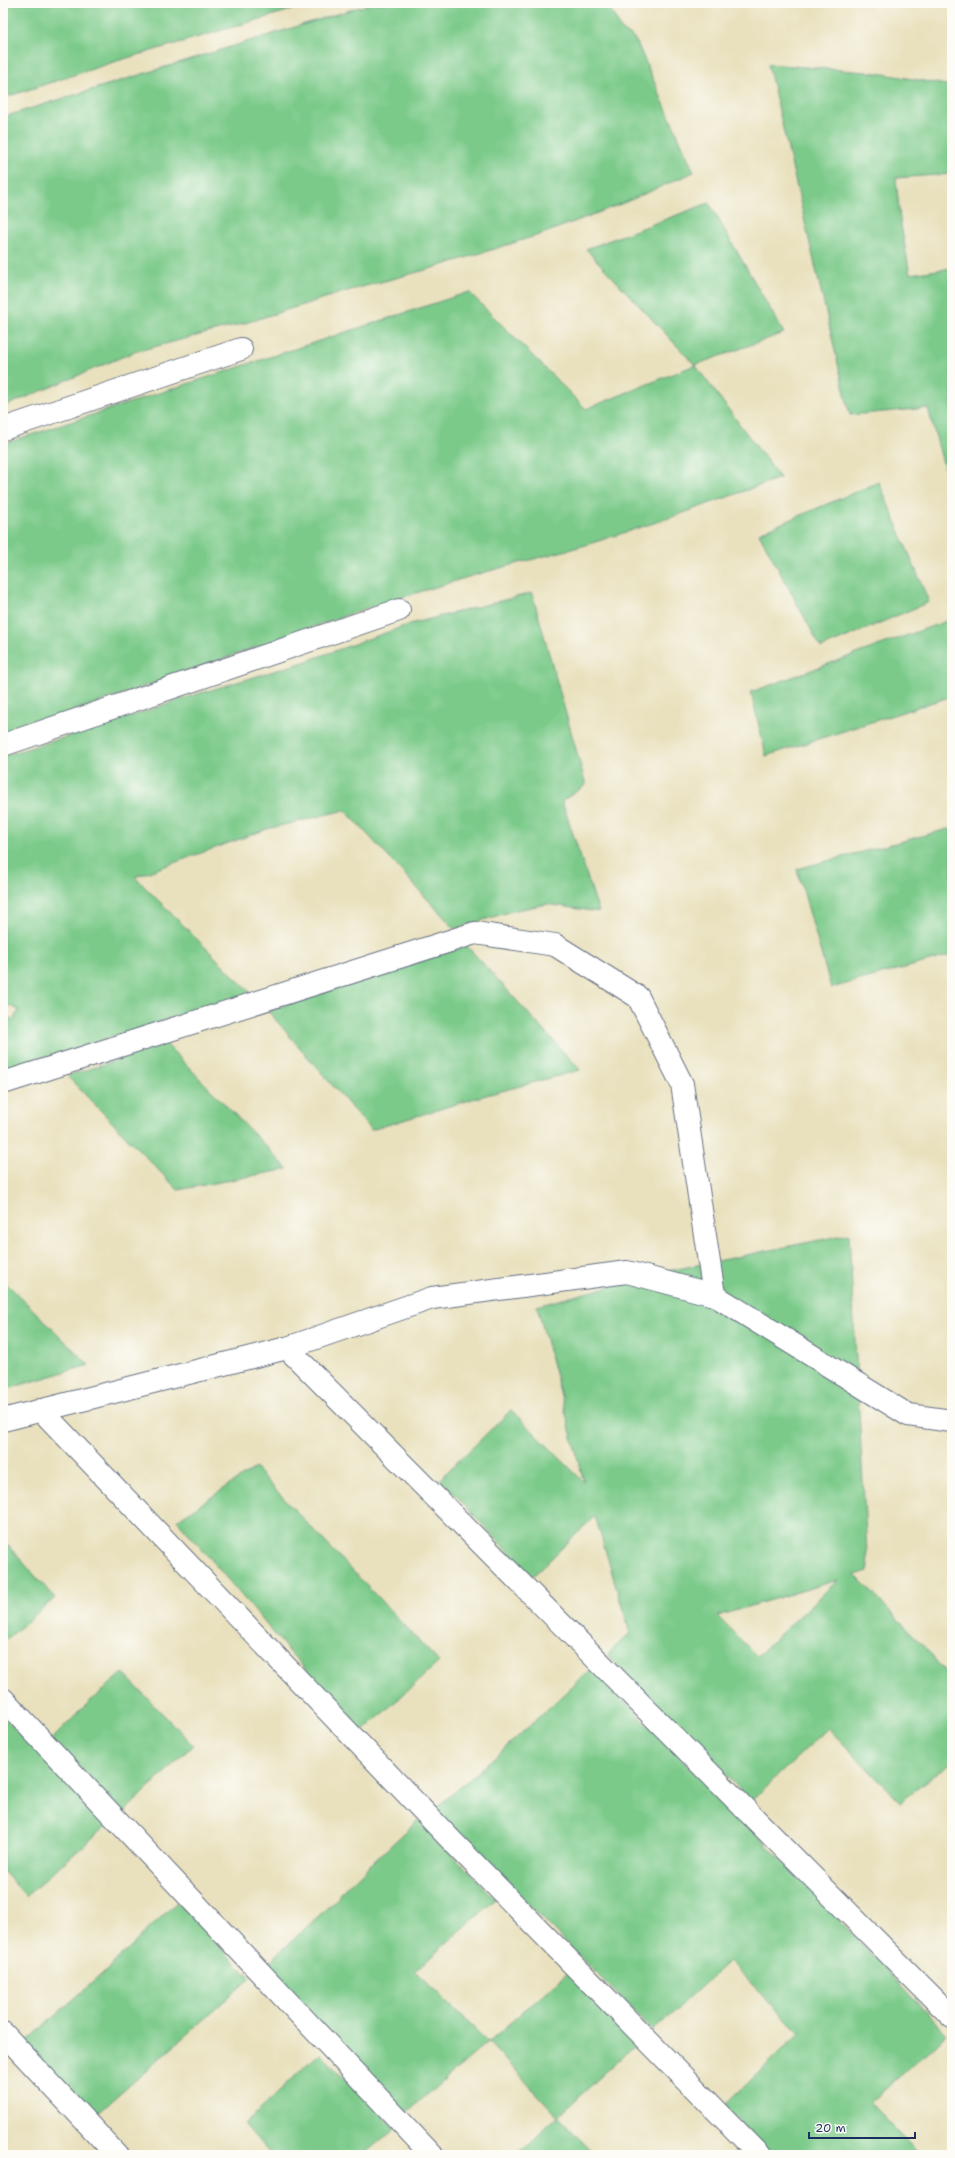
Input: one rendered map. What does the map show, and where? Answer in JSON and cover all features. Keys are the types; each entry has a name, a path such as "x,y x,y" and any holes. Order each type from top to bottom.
{"street":[{"path":"3,429 240,349"},
{"path":"3,745 399,610"},
{"path":"3,1083 475,933 555,945 638,997 682,1084 714,1296"},
{"path":"3,1420 287,1348 432,1298 627,1272 714,1296 908,1416 952,1421"},
{"path":"287,1348 952,2017"},
{"path":"41,1410 447,1835 760,2155"},
{"path":"3,1700 432,2155"},
{"path":"3,2033 117,2155"}],"green space":[{"path":"3,3 315,3 117,61 3,98"},
{"path":"373,3 607,3 621,29 634,38 638,45 694,172 626,202 542,234 433,268 347,291 242,324 134,352 3,407 3,117"},
{"path":"768,64 878,73 952,86 952,174 896,178 900,220 910,274 952,268 952,496 928,408 850,415"},
{"path":"709,203 784,333 695,365 586,249"},
{"path":"469,292 586,409 695,365 780,478 672,517 586,545 478,574 367,608 3,736 3,444"},
{"path":"879,482 929,602 821,648 759,533"},
{"path":"532,593 586,785 562,801 599,912 546,904 512,911 455,929 345,810 267,829 135,877 251,993 3,1071 3,1014 3,756 102,726 197,694 301,663 410,624","holes":["8,1005 19,1010 13,1020 3,1014"]},
{"path":"952,619 952,696 766,756 751,692"},
{"path":"952,828 952,955 831,988 797,869"},
{"path":"467,946 580,1070 479,1097 371,1130 268,1011"},
{"path":"166,1044 288,1169 178,1190 67,1076"},
{"path":"849,1234 868,1571 855,1575 921,1643 952,1680 952,1761 900,1802 828,1728 751,1801 680,1727 607,1655 630,1633 595,1516 532,1577 440,1479 511,1410 584,1482 537,1306 663,1272","holes":["838,1580 757,1656 717,1616"]},
{"path":"3,1280 89,1365 3,1390"},
{"path":"255,1468 439,1662 362,1732 288,1650 177,1520"},
{"path":"3,1540 55,1598 3,1642"},
{"path":"592,1668 809,1888 947,2034 870,2103 920,2155 770,2155 724,2106 800,2033 729,1961 653,2031 435,1809 514,1740"},
{"path":"123,1673 193,1745 122,1814 51,1740 88,1703"},
{"path":"3,1716 106,1826 26,1896 3,1871"},
{"path":"418,1820 496,1899 415,1971 488,2042 406,2113 265,1966"},
{"path":"177,1902 250,1978 94,2117 23,2044 101,1975"},
{"path":"567,1973 635,2045 558,2116 488,2042"},
{"path":"320,2053 395,2128 363,2155 271,2155 244,2124"},
{"path":"558,2116 595,2155 516,2155"}]}
